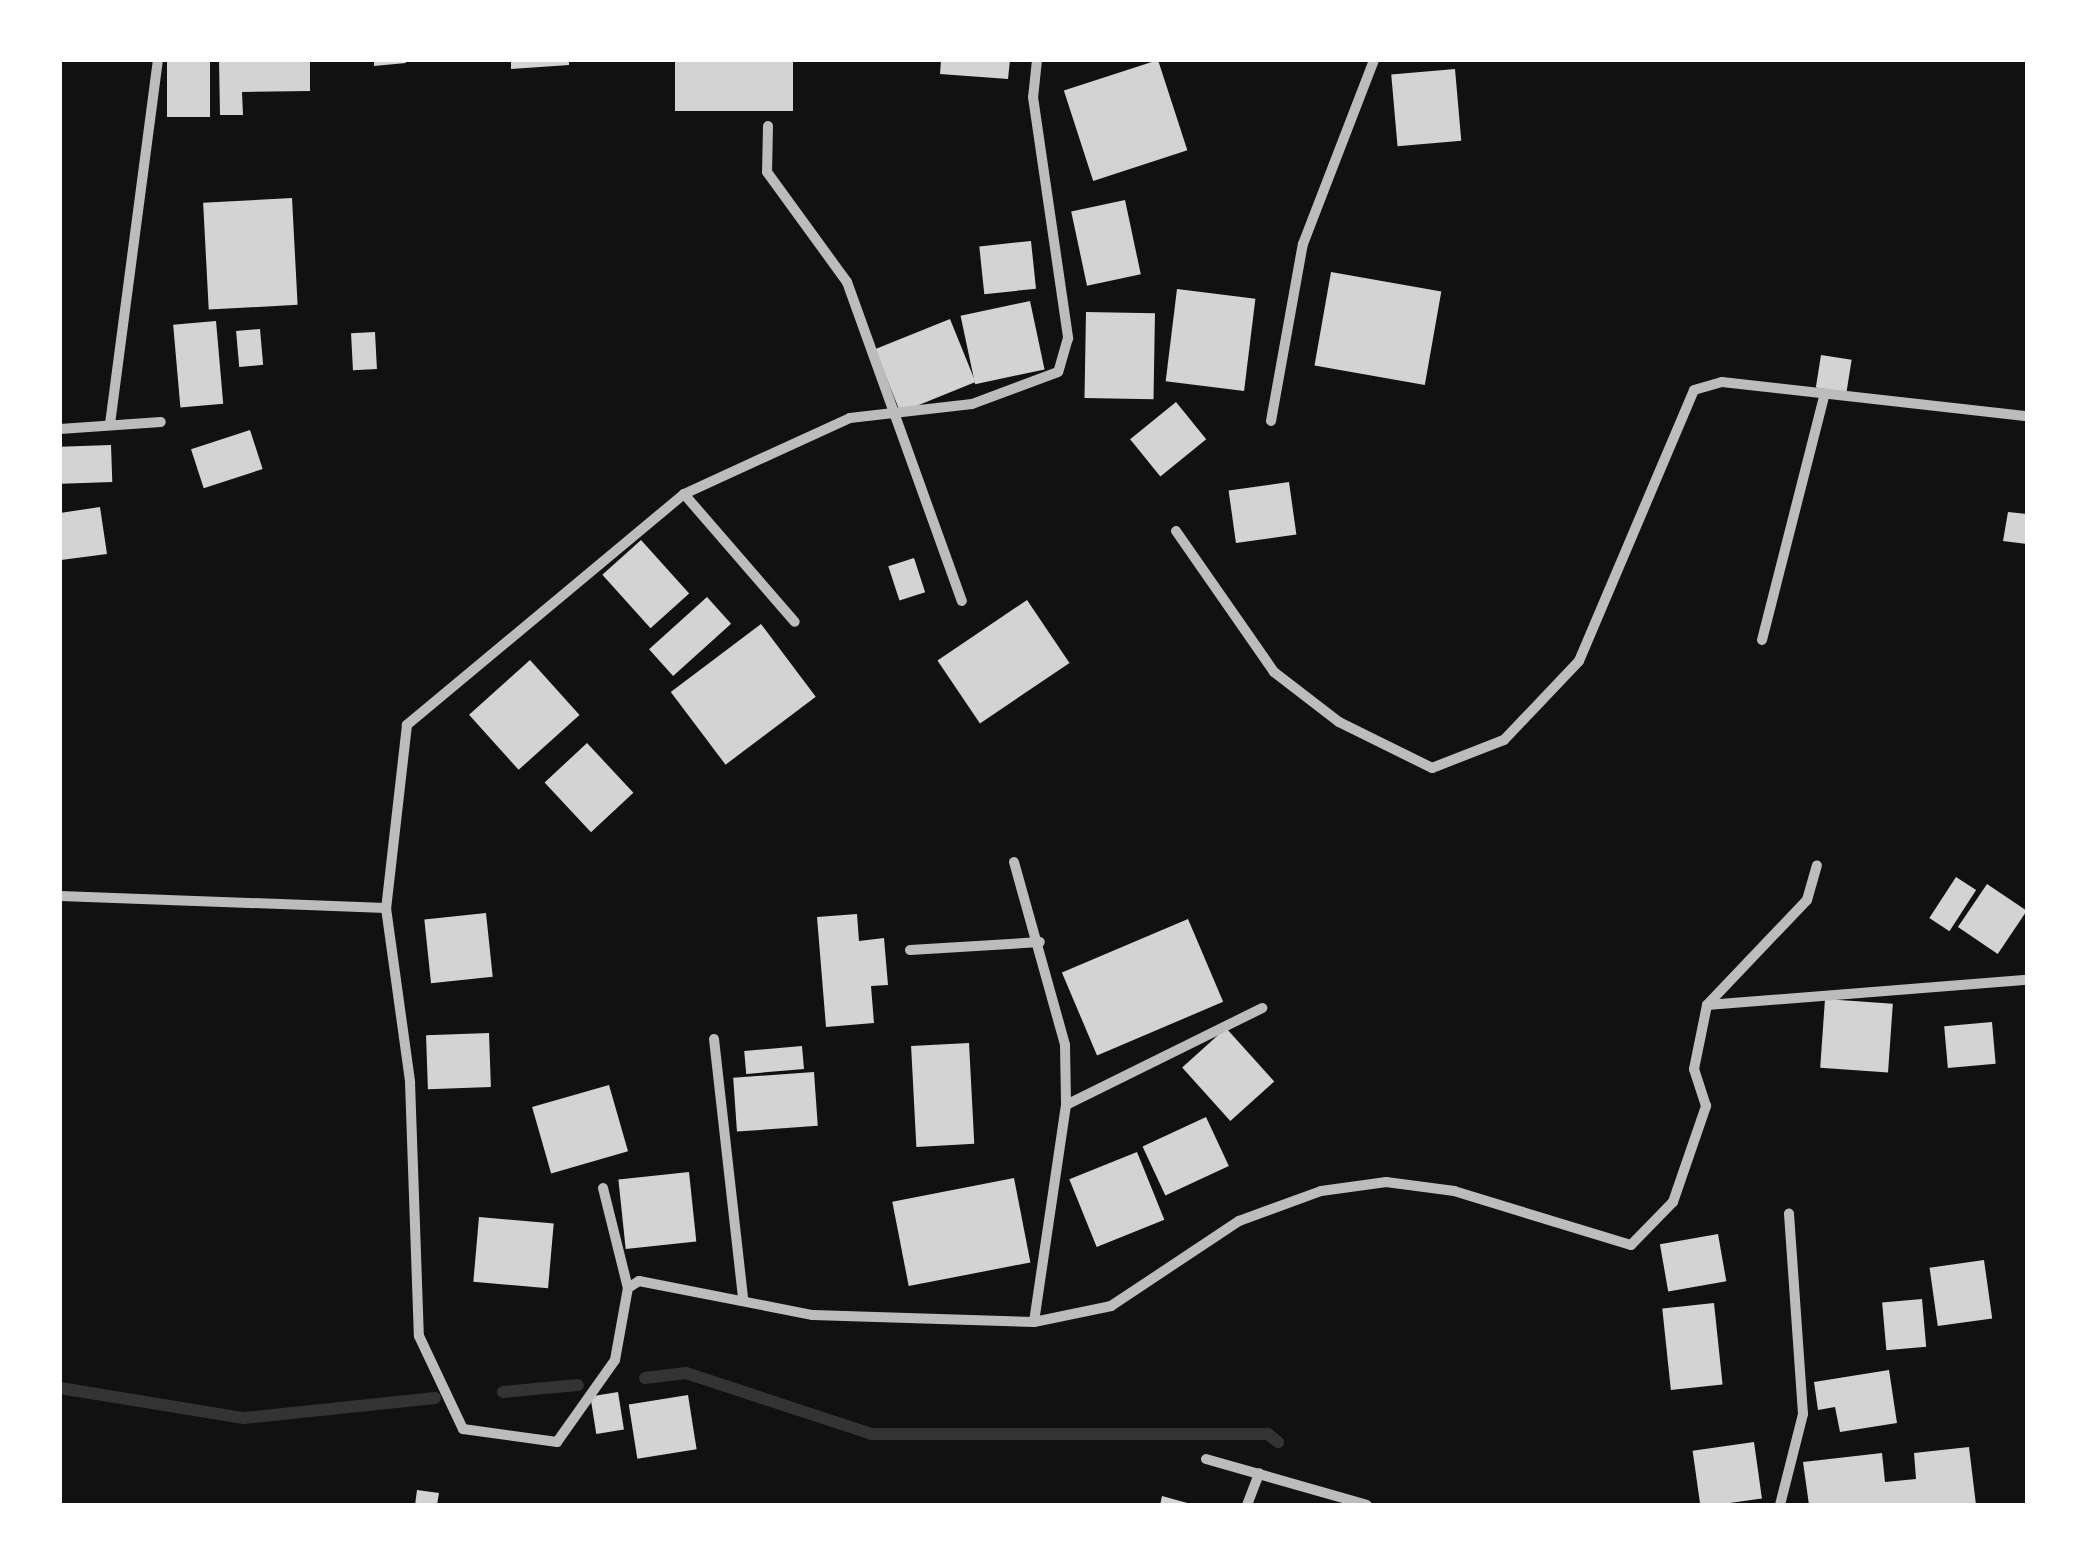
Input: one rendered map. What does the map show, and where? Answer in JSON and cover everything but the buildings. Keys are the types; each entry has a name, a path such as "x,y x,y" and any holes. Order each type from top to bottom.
{"street":[{"path":"110,424 158,60"},
{"path":"603,1188 628,1288 615,1360 557,1442 463,1429 418,1336 410,1082 386,908 407,725 684,494 850,418 890,420 1019,394 1048,380 1068,351 1032,98 1037,60"},
{"path":"1271,421 1303,244 1374,60"},
{"path":"768,126 767,172 847,282 890,420 962,601"},
{"path":"1176,531 1274,672 1339,722 1432,768 1504,740 1579,661 1694,390 1722,382 2027,416"},
{"path":"1762,640 1824,396"},
{"path":"60,428 162,422"},
{"path":"684,494 795,622"},
{"path":"1014,862 1040,942 1066,1045 1066,1105 1034,1322"},
{"path":"628,1288 655,1280 813,1314 1034,1322 1111,1306 1240,1221 1321,1191 1386,1182 1454,1191 1620,1245 1643,1239 1672,1202 1706,1106 1694,1070 1707,1005 1807,900 1818,865"},
{"path":"60,896 386,908"},
{"path":"910,950 1040,942"},
{"path":"1707,1005 2027,980"},
{"path":"1066,1105 1262,1008"},
{"path":"714,1040 743,1299"},
{"path":"1780,1505 1804,1414 1790,1213"},
{"path":"1206,1458 1368,1505"},
{"path":"1247,1505 1259,1473"}],"waterway":[{"path":"645,1378 686,1373 871,1434 1268,1434 1278,1442"},
{"path":"503,1392 578,1385"},
{"path":"60,1388 244,1418 435,1398"}]}
